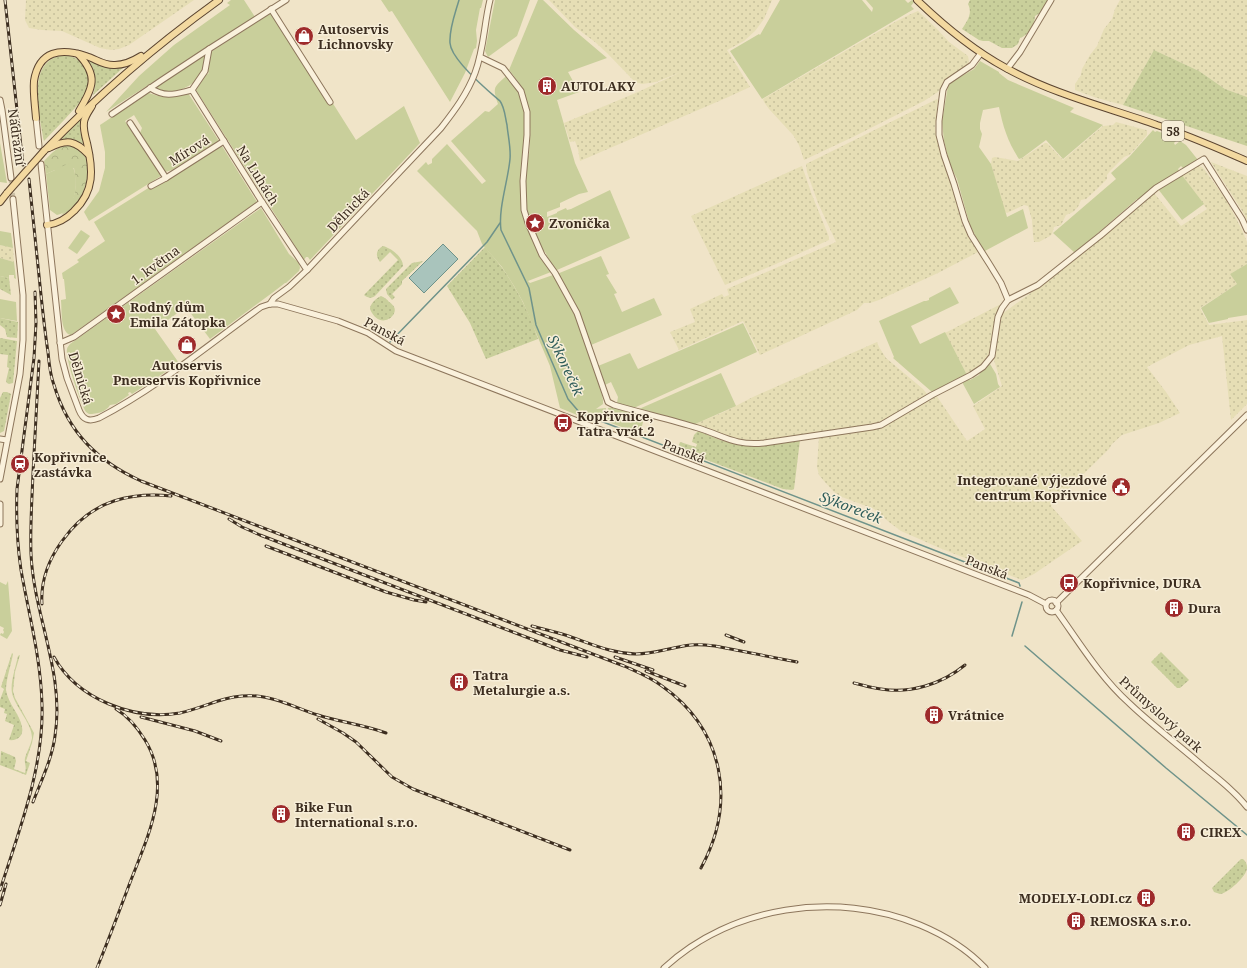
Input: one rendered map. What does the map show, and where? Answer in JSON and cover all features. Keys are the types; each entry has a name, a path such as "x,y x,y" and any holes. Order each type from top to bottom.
{"main road":[{"path":"0,202 41,149 153,50 220,0"},
{"name":"58","path":"917,0 947,27 981,53 1007,69 1050,89 1204,142 1247,161"},
{"path":"36,118 34,84 36,74 41,64 49,56 66,51 105,64 116,65 133,60 153,50"},
{"path":"76,118 90,94 92,83 90,70 78,54"},
{"path":"47,225 56,224 65,219 75,210 88,190 92,168 84,130 84,122 88,112 102,94"},
{"path":"41,149 60,143 70,142 80,146 90,155"},
{"path":"0,196 7,193"}],"street":[{"path":"112,114 209,49 286,0"},
{"name":"Dělnická","path":"41,164 64,369 79,410 84,418 92,420 100,417 158,382 261,307 270,304 274,298 307,270 441,128 463,98 476,72 490,0"},
{"path":"1007,69 1020,52 1050,0"},
{"path":"271,9 330,102"},
{"path":"150,88 168,95 192,90 205,71 209,49"},
{"path":"981,53 972,65 947,82 943,90 938,127 941,143 967,229 998,278 1008,300"},
{"path":"480,57 503,68 521,91 527,112 527,135 522,181 524,210 542,255 555,272 571,301 603,386 606,399 610,404 699,428 729,440 749,444 776,442 872,428 881,425 970,375 987,364 994,352 999,313 1008,300 1038,285 1101,235 1156,188 1204,159 1242,219 1247,230"},
{"name":"Na Luhách","path":"192,90 262,202 307,270"},
{"name":"Nádražní","path":"0,100 11,178"},
{"path":"36,118 41,149"},
{"name":"Mírová","path":"130,123 166,178"},
{"name":"Mírová","path":"151,186 224,141"},
{"path":"0,479 20,374 23,340 23,295 13,199"},
{"name":"1. května","path":"60,343 74,337 262,202"},
{"name":"Panská","path":"270,304 283,305 351,326 368,333 396,351 1029,595 1046,604"},
{"path":"1056,603 1247,415"},
{"path":"0,439 7,440"},
{"path":"0,504 0,524"},
{"path":"1051,600 1056,603 1058,606 1056,610 1049,612 1046,604 1051,600"},
{"name":"Průmyslový park","path":"1056,610 1114,688 1141,714 1223,783 1247,807"},
{"path":"664,968 699,942 748,919 783,911 821,907 865,910 914,923 948,939 986,968"}],"shaded area":[{"path":"26,0 194,0 129,45 111,50 100,48 62,31 29,28 25,20"},
{"path":"549,0 772,0 764,19 755,31 744,41 727,50 750,87 580,161 575,141 570,142 564,123 681,72 656,82 642,84 635,82 607,53 575,27"},
{"path":"1120,0 1247,0 1247,97 1225,89 1199,71 1154,50 1123,105 1075,90 1075,84 1081,75 1082,69 1097,46 1104,29 1112,19"},
{"path":"918,11 949,42 968,56 969,62 965,67 946,80 938,92 924,101 804,160 799,145 793,135 769,109 763,99 895,22"},
{"path":"937,99 935,129 939,147 954,192 963,226 978,252 938,273 879,300 864,303 857,310 760,355 743,321 679,350 670,332 695,322 690,309 722,294 724,297 729,295 727,289 836,242 818,203 807,172 806,164"},
{"path":"1116,122 1146,130 1147,135 1129,155 1124,157 1110,171 1107,175 1107,179 1096,190 1086,199 1081,200 1078,207 1073,212 1066,215 1061,225 1054,227 1050,236 1039,242 1034,242 1032,220 1028,206 1024,205 1007,213 1004,211 991,164 992,158 995,157 1018,161 1047,143 1063,160 1103,126 1113,125"},
{"path":"1211,162 1247,176 1247,220 1241,209"},
{"path":"802,166 829,240 725,285 691,216"},
{"path":"1198,166 1204,169 1227,201 1247,242 1247,264 1230,274 1237,284 1200,308 1209,325 1247,320 1247,404 1231,420 1222,336 1189,345 1147,367 1180,413 1159,423 1122,435 1051,506 1082,541 1034,574 1022,580 942,549 901,531 874,509 842,497 834,492 819,475 817,467 819,437 855,433 882,427 936,395 967,441 985,429 973,406 1002,386 994,360 999,319 1002,314 1039,287 1152,194 1154,193 1181,226 1207,209 1182,176"},
{"path":"0,245 13,248 14,262 0,258"},
{"path":"1001,304 1002,305 996,314 994,323 991,353 984,364 967,375 945,333"},
{"path":"877,342 886,358 927,394 883,421 863,427 767,441 740,441 696,426 695,424 724,412 753,397"}],"green space":[{"path":"231,0 244,0 255,17 106,112 139,76 174,45 230,5 227,3"},
{"path":"381,0 483,0 476,30 476,48 474,49 465,73 450,102 392,11 389,12"},
{"path":"495,0 530,0 517,36 488,57 485,51"},
{"path":"538,0 543,0 574,30 607,58 568,72 579,92 557,100 575,163 588,192 579,194 560,203 560,207 547,212 547,217 566,208 567,210 571,209 610,190 630,238 557,270 555,270 545,252 541,248 531,227 536,225 534,220 529,222 528,220 525,184 530,143 530,121 526,100 522,89 509,70"},
{"path":"780,0 862,0 872,12 873,8 866,0 905,0 908,3 912,0 914,2 911,6 914,9 762,99 730,51 759,34 760,35"},
{"path":"970,0 1048,0 1040,13 1035,16 1034,23 1026,35 1020,38 1018,44 1012,48 1002,48 989,41 979,40 962,29 970,14 968,4"},
{"path":"271,13 356,140 404,106 420,143 310,260 306,257 304,260 196,90 209,73 207,71 211,52"},
{"path":"1154,50 1199,71 1225,89 1247,97 1247,146 1123,105"},
{"path":"63,55 75,58 82,63 88,73 88,88 85,95 75,108 44,141 38,104 39,78 43,67 51,59"},
{"path":"205,55 205,65 203,71 194,82 188,86 181,90 167,92 154,87"},
{"path":"89,61 125,66 93,95 95,78"},
{"path":"980,61 999,72 1008,80 1074,108 1070,112 1103,125 1063,159 1046,140 1019,159 1006,134 999,107 983,110 980,123 982,134 979,147 991,164 1007,217 1023,209 1028,228 983,252 971,229 957,179 947,159 948,157 944,141 942,122 948,86 950,83 974,69"},
{"path":"507,75 519,91 524,107 525,136 520,182 523,212 551,272 528,281 530,283 553,275 566,293 582,331 587,351 600,386 603,404 596,409 606,408 604,420 581,411 577,415 560,408 550,366 523,302 514,286 502,267 482,244 477,231 417,171 426,162 428,165 432,163 432,159 447,144 482,184 486,181 451,141 485,111 489,112 498,104 495,88"},
{"path":"149,93 168,97 188,93 219,141 172,170 165,172 140,133 142,128 134,115 125,121 161,176 89,221 84,212 99,191 105,168 105,152 100,125"},
{"path":"80,119 80,131 84,143 83,144 73,139 62,139 61,138"},
{"path":"1153,130 1155,132 1157,131 1178,139 1174,143 1175,145 1180,141 1186,145 1198,160 1184,169 1181,166 1178,169 1180,172 1156,185 1138,200 1137,199 1075,253 1053,233 1116,179 1111,173 1130,156"},
{"path":"0,143 7,183 0,182"},
{"path":"69,145 76,147 86,156 88,169 87,181 80,199 71,209 61,215 70,204 75,193 74,168 55,170 46,174 44,161 58,149"},
{"path":"222,146 257,202 71,335 67,333 63,326 62,316 61,300 66,299 62,273 79,262 77,260 105,241 94,222 150,187 152,189"},
{"path":"71,163 74,169 76,185 73,201 69,208 57,215 50,210 46,174"},
{"path":"1181,174 1204,204 1182,220 1158,189"},
{"path":"261,208 289,254 299,263 299,271 286,283 210,339 186,307 155,329 179,363 132,394 130,392 128,393 129,395 116,404 110,405 104,411 92,414 86,412 77,391 68,362 67,348 70,344"},
{"path":"81,230 90,236 77,254 68,248"},
{"path":"0,231 11,233 13,248 0,245"},
{"path":"383,246 396,253 401,259 403,266 375,296 372,298 368,297 364,295 398,260 390,252 380,262 377,257 377,253"},
{"path":"485,247 503,269 514,286 538,339 486,359 470,323 447,286"},
{"path":"601,256 609,274 606,275 617,293 614,294 622,312 654,298 662,315 591,345 578,309 557,274"},
{"path":"0,258 14,262 16,279 14,278 14,275 9,275 9,278 0,276"},
{"path":"423,261 402,281 402,284 392,294 395,297 392,300 387,294 386,289 412,263"},
{"path":"1247,264 1247,315 1209,323 1201,308 1237,284 1230,274"},
{"path":"0,276 9,278 11,295 0,289"},
{"path":"950,287 959,303 911,326 920,344 945,332 967,375 932,392 893,358 894,357 879,321 929,300 929,298"},
{"path":"381,296 394,306 394,314 387,320 378,319 374,316 370,309 374,301"},
{"path":"0,299 16,302 17,321 0,318"},
{"path":"0,318 18,322 17,338 7,337 5,329 0,325"},
{"path":"743,323 757,352 636,407 631,408 617,403 618,397 611,382 605,385 598,366 630,353 638,369"},
{"path":"0,338 17,341 13,383 9,384 6,381 9,368 7,367 8,355 0,354"},
{"path":"990,364 996,374 1000,387 974,404 962,382 979,375"},
{"path":"721,373 736,406 693,425 639,410 639,409"},
{"path":"3,392 11,394 4,431 0,433 0,398"},
{"path":"616,407 646,416 644,418 640,434 606,421 608,408"},
{"path":"698,431 723,441 745,445 764,445 800,440 794,489 783,489 683,451 678,447 680,442 696,447 697,444 692,442 694,435"},
{"path":"8,581 12,631 7,639 0,635 1,633 3,634 4,628 0,626 0,582 6,585"},
{"path":"1161,652 1189,680 1180,688 1177,688 1151,662"},
{"path":"12,653 6,690 9,700 21,722 22,733 17,739 9,740 14,725 5,721 7,714 4,713 5,709 0,707 0,700 4,689 1,687"},
{"path":"20,655 15,672 13,691 15,698 34,733 26,761 30,763 26,775 0,765 1,751 15,757 16,761 14,769 25,773 25,758 32,738 29,727 16,704 12,693 14,674 18,656"},
{"path":"1241,859 1246,862 1247,868 1241,879 1223,893 1220,894 1214,892 1212,888"}],"water":[{"path":"443,244 458,259 424,293 409,278"}],"waterway":[{"name":"Sýkoreček","path":"459,0 450,32 450,43 452,50 456,58 470,74 500,101 504,110 507,125 510,159 502,204 500,222 501,230 529,288 536,325 568,399 580,413 1019,583 1020,586"},
{"path":"390,342 487,242 500,223"},
{"name":"Sýkoreček","path":"1012,636 1022,602"},
{"path":"1025,646 1166,768 1247,835"}],"tunnel":[{"path":"11,178 13,199"}],"railway":[{"path":"5,0 23,165"},
{"path":"29,179 43,316 51,373 60,402 67,417 86,443 111,464 141,481 624,666 662,686 683,704 699,724 711,746 718,769 721,793 719,818 712,843 701,868"},
{"path":"0,890 29,799 35,775 42,728 42,705 39,671 21,570 17,519 17,489 34,358 36,323 35,292"},
{"path":"33,802 54,745 57,713 53,667 37,600 31,554 39,361"},
{"path":"42,604 46,572 53,556 62,541 85,517 99,507 128,497 157,495 171,496"},
{"path":"229,519 260,535 560,650 587,657"},
{"path":"266,546 386,592 426,602"},
{"path":"532,626 562,634 616,652 643,654 684,646 703,645 797,662"},
{"path":"726,635 744,642"},
{"path":"54,657 64,672 77,685 108,704 126,710 144,714 162,715 180,713 227,698 257,696 281,701 318,715 386,733"},
{"path":"615,657 653,670"},
{"path":"854,683 874,688 892,690 914,689 936,682 956,672 965,665"},
{"path":"646,671 685,686"},
{"path":"97,968 144,846 155,810 157,792 157,775 153,757 145,740 125,715 116,709"},
{"path":"141,717 195,731 221,741"},
{"path":"318,719 356,742 392,777 413,789 570,850"},
{"path":"0,905 6,884"}],"place":[{"name":"Autoservis Lichnovsky","path":"304,36"},
{"name":"AUTOLAKY","path":"547,86"},
{"name":"Zvonička","path":"535,223"},
{"name":"Rodný dům Emila Zátopka","path":"116,314"},
{"name":"Autoservis Pneuservis Kopřivnice","path":"187,345"},
{"name":"Kopřivnice, Tatra vrát.2","path":"563,423"},
{"name":"Kopřivnice zastávka","path":"20,464"},
{"name":"Integrované výjezdové centrum Kopřivnice","path":"1121,487"},
{"name":"Kopřivnice, DURA","path":"1069,583"},
{"name":"Dura","path":"1174,608"},
{"name":"Tatra Metalurgie a.s.","path":"459,682"},
{"name":"Vrátnice","path":"934,715"},
{"name":"Bike Fun International s.r.o.","path":"281,814"},
{"name":"CIREX","path":"1186,832"},
{"name":"MODELY-LODI.cz","path":"1146,898"},
{"name":"REMOSKA s.r.o.","path":"1076,921"}]}
